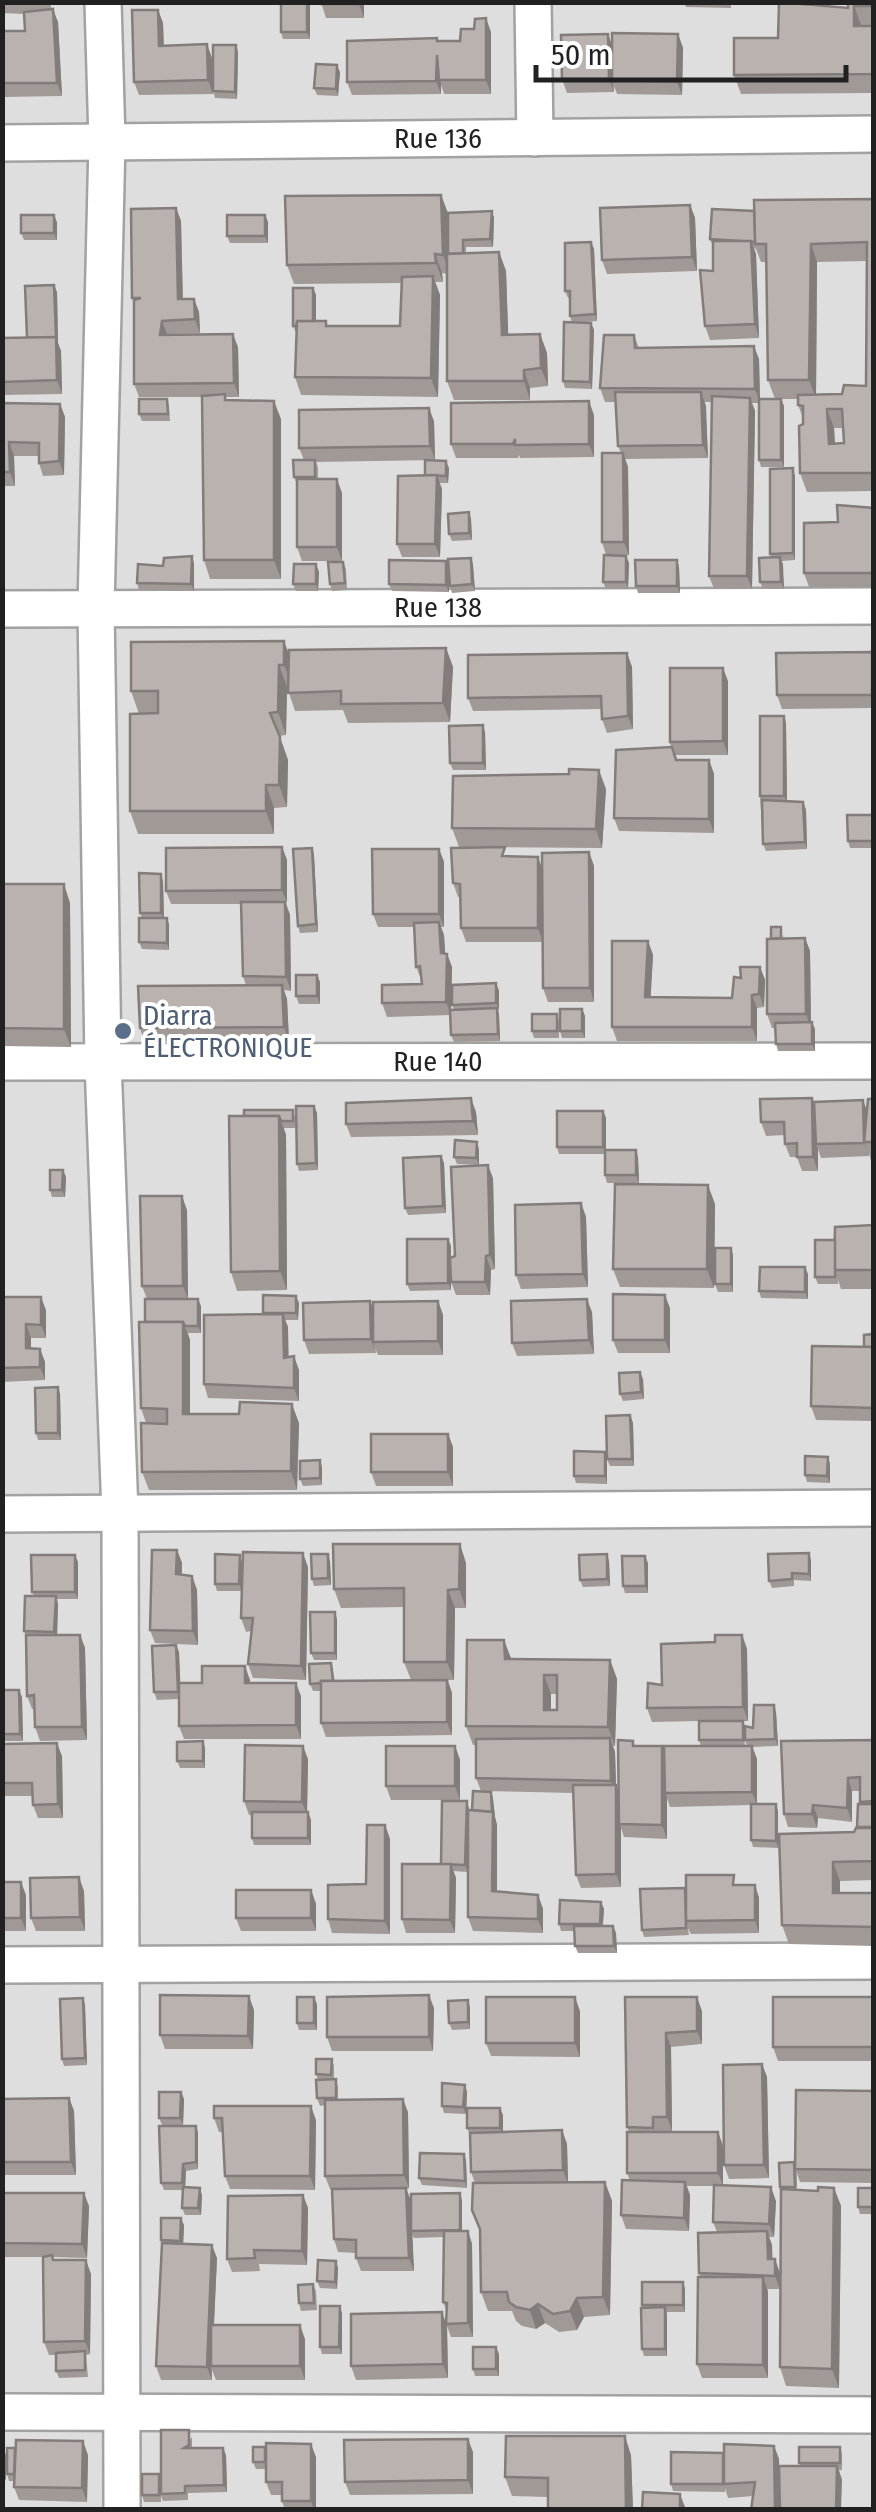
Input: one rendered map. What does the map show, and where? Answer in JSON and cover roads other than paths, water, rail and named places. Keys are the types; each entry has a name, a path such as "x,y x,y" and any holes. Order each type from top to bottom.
{"street":[{"path":"103,2 107,141 96,608 103,1062 120,1513 122,2510"},
{"path":"533,2 535,138"},
{"name":"Rue 136","path":"2,143 874,134"},
{"name":"Rue 138","path":"2,609 874,606"},
{"name":"Rue 140","path":"2,1062 874,1061"},
{"path":"2,1514 874,1508"},
{"path":"2,1965 874,1961"},
{"path":"2,2412 874,2415"}],"place":[{"name":"Diarra ÉLECTRONIQUE","path":"123,1031"}]}
